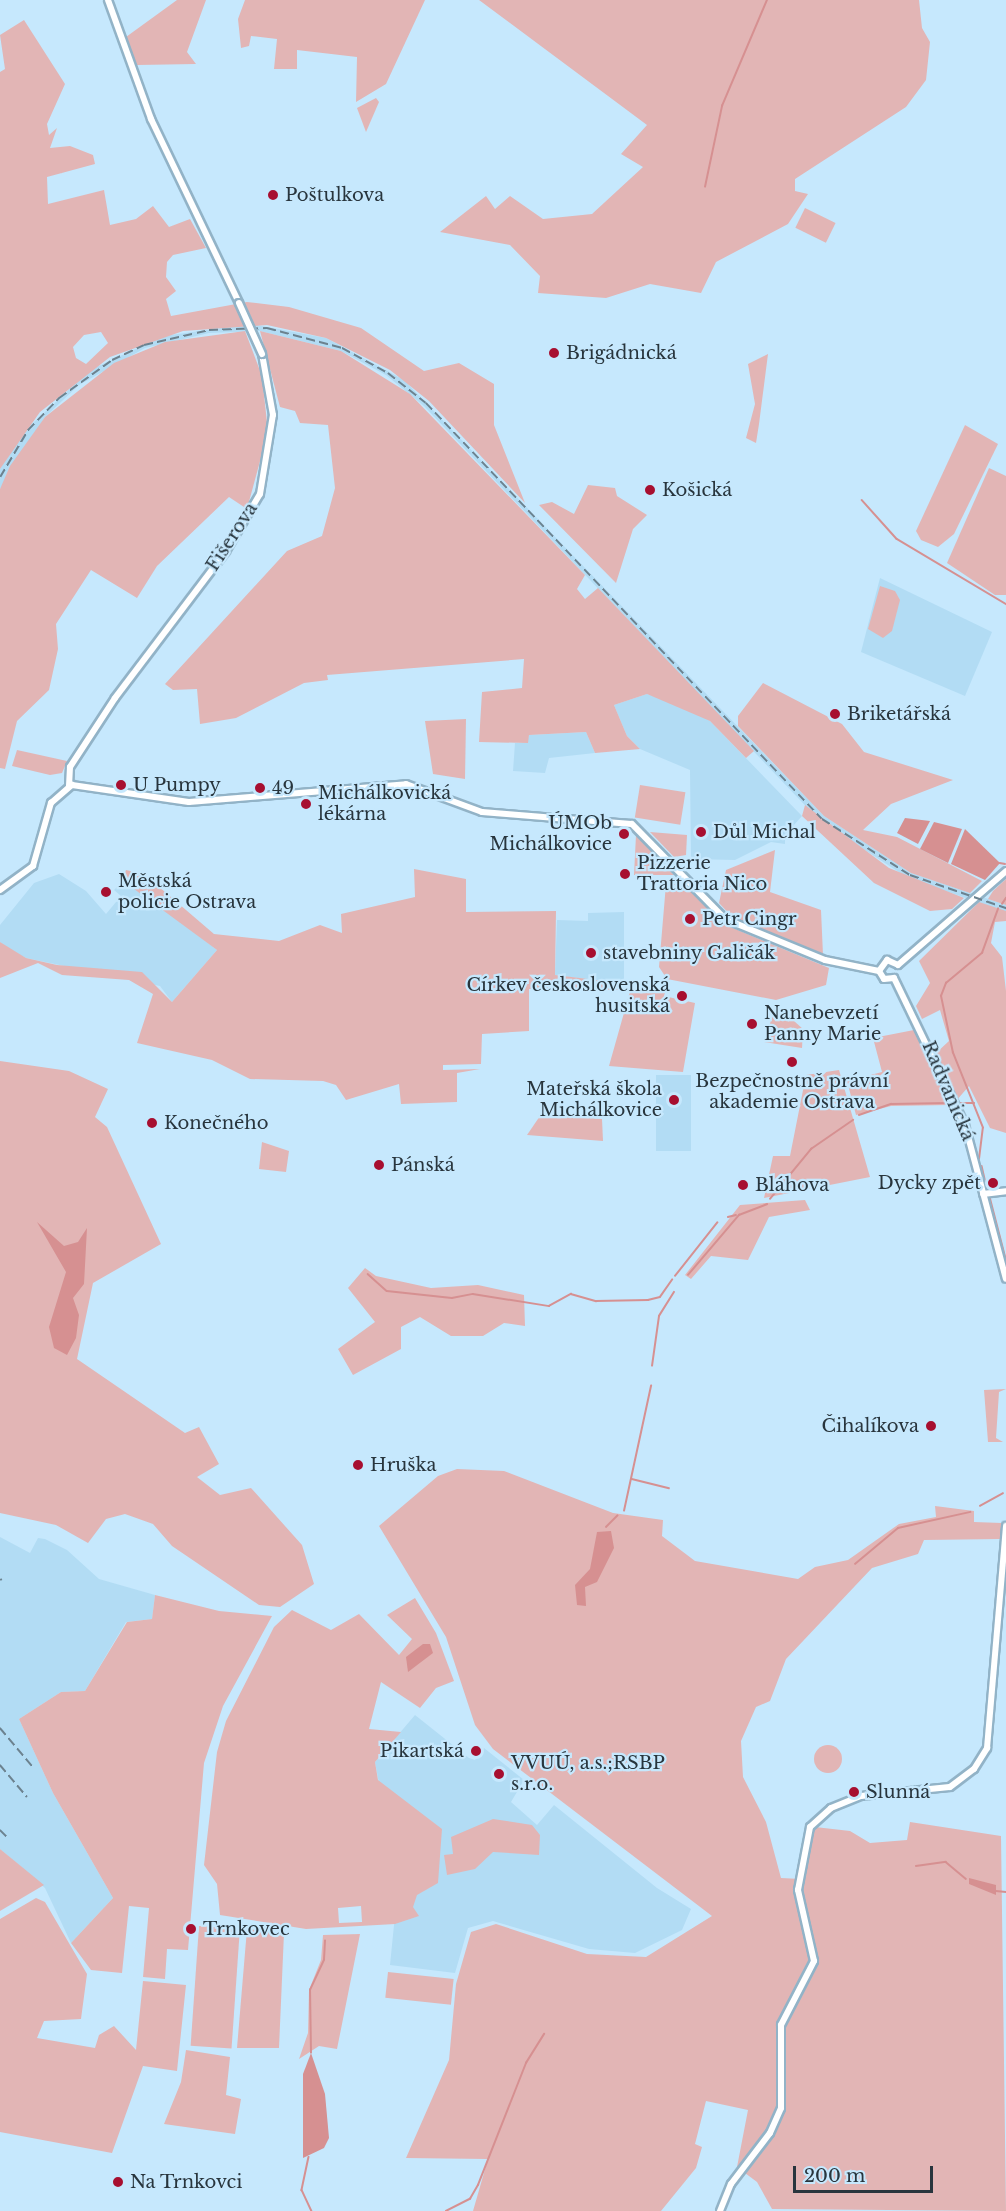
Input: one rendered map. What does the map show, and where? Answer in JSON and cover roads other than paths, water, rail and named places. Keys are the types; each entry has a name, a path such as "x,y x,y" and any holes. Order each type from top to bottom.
{"street":[{"name":"Fišerova","path":"69,786 70,767 115,698 226,551 260,494 273,415 262,354 143,93 108,0"},
{"path":"0,890 33,866 51,803 69,786 99,785 189,802 406,784 482,812 627,823 640,830 704,902 735,924 825,960 879,970"},
{"path":"879,970 884,979 894,978 898,964 1006,871"},
{"path":"879,970 887,960 898,964"},
{"name":"Radvanická","path":"894,978 965,1125 1006,1279"},
{"path":"983,1194 1006,1191"},
{"path":"720,2211 731,2184 770,2133 781,2108 781,2025 814,1961 798,1890 810,1827 825,1812 861,1796 950,1787 972,1771 987,1749 1006,1526"}],"waterway":[{"path":"705,187 722,106 767,0"},
{"path":"862,500 897,539 1006,604"},
{"path":"1000,863 1005,864"},
{"path":"1002,904 1006,898"},
{"path":"979,1159 983,1128 953,1053 941,996 946,983 982,953 998,909"},
{"path":"859,1115 891,1104 948,1103"},
{"path":"959,1103 974,1103"},
{"path":"770,1199 811,1149 853,1120"},
{"path":"982,1166 986,1183"},
{"path":"990,1197 1006,1259"},
{"path":"688,1275 739,1215 767,1204"},
{"path":"728,1217 736,1215"},
{"path":"675,1276 717,1223"},
{"path":"368,1274 387,1291 452,1298 473,1294 549,1306 571,1294 596,1301 648,1300 660,1297 672,1280"},
{"path":"652,1366 659,1316 674,1292"},
{"path":"624,1511 651,1386"},
{"path":"632,1479 669,1488"},
{"path":"980,1506 1003,1493"},
{"path":"855,1564 898,1528 970,1512"},
{"path":"606,1527 617,1516"},
{"path":"916,1866 946,1862 966,1879"},
{"path":"996,1891 1006,1892"},
{"path":"311,2053 310,1990 324,1960 325,1941"},
{"path":"446,2211 470,2199 478,2185 526,2063 544,2034"},
{"path":"309,2157 302,2190 312,2211"}],"railway":[{"path":"0,477 28,430 59,398 112,360 144,345 209,330 267,328 342,348 388,373 426,403 822,819 910,875 1006,908"},
{"path":"0,1728 32,1766"},
{"path":"0,1765 27,1797"},
{"path":"0,1830 9,1839"}],"place":[{"name":"Poštulkova","path":"273,195"},
{"name":"Brigádnická","path":"554,353"},
{"name":"Košická","path":"650,490"},
{"name":"Briketářská","path":"835,714"},
{"name":"U Pumpy","path":"121,785"},
{"name":"49","path":"260,788"},
{"name":"Michálkovická lékárna","path":"306,804"},
{"name":"Důl Michal","path":"701,832"},
{"name":"ÚMOb Michálkovice","path":"624,834"},
{"name":"Pizzerie Trattoria Nico","path":"625,874"},
{"name":"Městská policie Ostrava","path":"106,892"},
{"name":"Petr Cingr","path":"690,919"},
{"name":"stavebniny Galičák","path":"591,953"},
{"name":"Církev československá husitská","path":"682,996"},
{"name":"Nanebevzetí Panny Marie","path":"752,1024"},
{"name":"Bezpečnostně právní akademie Ostrava","path":"792,1062"},
{"name":"Mateřská škola Michálkovice","path":"674,1100"},
{"name":"Konečného","path":"152,1123"},
{"name":"Pánská","path":"379,1165"},
{"name":"Dycky zpět","path":"993,1183"},
{"name":"Bláhova","path":"743,1185"},
{"name":"Čihalíkova","path":"931,1426"},
{"name":"Hruška","path":"358,1465"},
{"name":"Pikartská","path":"476,1751"},
{"name":"VVUÚ, a.s.;RSBP s.r.o.","path":"499,1774"},
{"name":"Slunná","path":"854,1792"},
{"name":"Trnkovec","path":"191,1929"},
{"name":"Na Trnkovci","path":"118,2182"}]}
